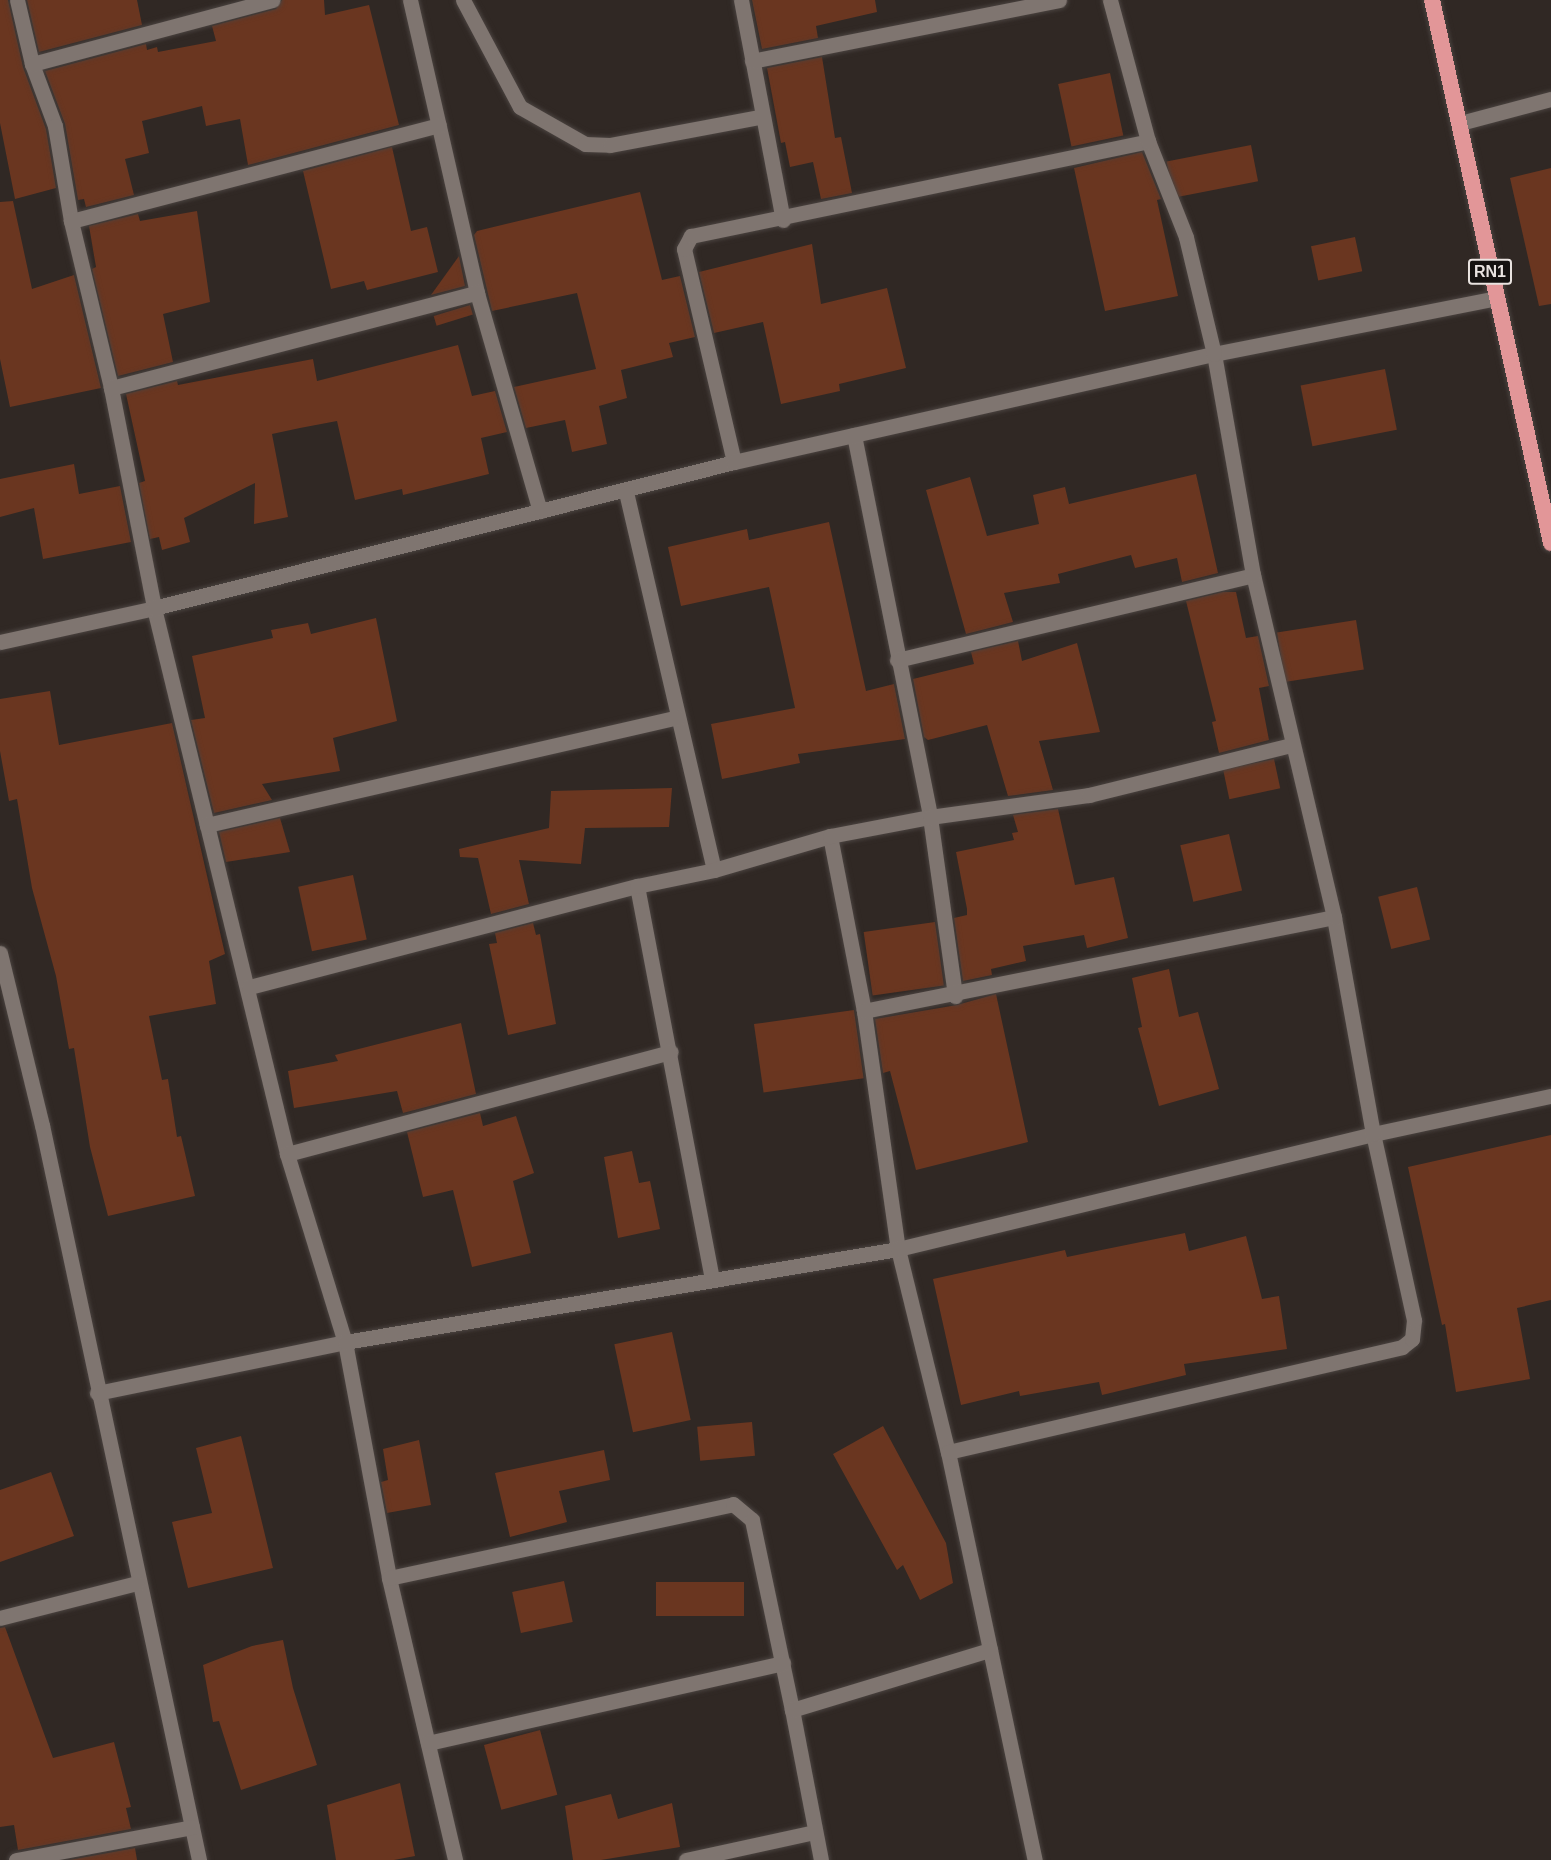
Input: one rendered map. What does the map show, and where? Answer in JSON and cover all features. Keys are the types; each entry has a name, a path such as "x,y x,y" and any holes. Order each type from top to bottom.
{"highway":[{"name":"RN1","path":"1432,0 1550,537"}],"street":[{"path":"17,0 32,63 55,126 71,221 111,388 154,608 249,987 287,1154 345,1342 389,1578 455,1860"},
{"path":"32,63 273,0"},
{"path":"410,0 477,293 540,511"},
{"path":"463,0 520,107 585,144 610,145 760,117"},
{"path":"741,0 760,117 783,220"},
{"path":"752,61 1059,0"},
{"path":"948,1452 1402,1347 1412,1339 1414,1320 1373,1134 1334,916 1291,745 1253,575 1214,354 1186,237 1149,141 1110,0"},
{"path":"1460,123 1551,99"},
{"path":"71,221 439,125"},
{"path":"734,462 684,249 686,242 697,233 783,220 1149,141"},
{"path":"111,388 477,293"},
{"path":"0,642 154,608 540,511 626,492 734,462 1214,354 1496,298"},
{"path":"854,435 930,817 955,996"},
{"path":"626,492 714,870"},
{"path":"897,660 1253,575"},
{"path":"207,825 678,717"},
{"path":"249,987 637,886 714,870 830,836 930,817 1089,795 1291,745"},
{"path":"830,836 864,1011 898,1249 948,1452 1035,1860"},
{"path":"637,886 671,1052 712,1279"},
{"path":"864,1011 955,996 1334,916"},
{"path":"0,953 42,1125 137,1584 199,1860"},
{"path":"287,1154 671,1052"},
{"path":"97,1393 345,1342 898,1249 1373,1134 1551,1096"},
{"path":"389,1578 733,1504 752,1520 783,1663 821,1860"},
{"path":"0,1618 137,1584"},
{"path":"792,1710 990,1650"},
{"path":"428,1743 783,1663"},
{"path":"16,1860 192,1827"},
{"path":"686,1860 814,1832"}],"building":[{"path":"0,0 8,0 23,67 46,129 56,188 15,199 0,123"},
{"path":"27,0 137,0 142,25 39,52"},
{"path":"282,0 324,0 325,15 369,5 399,125 248,165 240,119 206,126 202,106 142,121 149,153 125,159 134,195 86,207 84,199 78,200 65,124 45,71 146,44 147,50 157,47 158,52 216,41 212,26 276,9"},
{"path":"752,0 875,0 877,12 816,26 818,38 762,49"},
{"path":"822,57 835,138 841,137 852,193 821,199 813,162 790,167 785,142 781,143 767,68"},
{"path":"1110,73 1123,136 1071,147 1058,84"},
{"path":"1251,145 1258,181 1174,198 1167,161"},
{"path":"392,147 411,231 427,227 438,272 367,290 364,281 331,289 303,171"},
{"path":"1142,152 1161,199 1157,200 1178,296 1105,311 1074,168"},
{"path":"1551,168 1551,304 1539,306 1510,178"},
{"path":"640,192 662,280 680,276 695,337 669,343 673,357 621,370 627,398 599,406 607,444 572,452 565,420 526,428 514,387 596,369 577,293 492,311 474,235 477,231"},
{"path":"13,201 32,289 74,275 101,388 10,407 0,359 0,202"},
{"path":"197,211 210,302 163,314 173,362 118,376 92,269 96,267 89,226 138,214 140,221"},
{"path":"1355,237 1362,271 1318,281 1311,246"},
{"path":"812,244 821,304 887,288 906,368 839,384 840,391 781,404 763,322 714,333 699,272"},
{"path":"459,256 465,286 431,295"},
{"path":"470,305 473,315 437,326 434,316"},
{"path":"458,345 472,396 495,391 507,432 481,438 489,474 403,495 402,489 355,500 337,421 300,428 272,434 288,517 254,524 255,483 184,518 190,542 162,550 159,537 150,539 139,483 145,481 126,394 177,381 178,385 313,359 317,381"},
{"path":"1385,369 1397,430 1312,446 1301,385"},
{"path":"74,464 79,494 120,486 131,542 43,559 34,508 0,517 0,479"},
{"path":"1196,474 1218,573 1182,582 1177,558 1135,568 1131,555 1058,574 1060,583 1004,593 1013,622 966,634 926,490 970,477 987,536 1039,524 1033,495 1065,487 1069,504"},
{"path":"829,522 866,691 894,684 905,739 798,754 800,763 722,779 711,724 795,708 769,587 681,606 668,547 747,529 749,540"},
{"path":"1223,592 1236,592 1246,638 1258,636 1269,686 1259,688 1269,740 1219,753 1212,722 1216,721 1186,601"},
{"path":"376,618 397,721 333,738 340,771 262,784 272,800 214,813 191,720 205,718 192,656 273,638 271,630 308,623 311,634"},
{"path":"1356,620 1364,669 1285,682 1277,633"},
{"path":"1018,641 1022,661 1077,643 1100,732 1039,741 1053,790 1008,796 987,725 928,740 924,737 913,679 974,664 971,652"},
{"path":"50,691 59,745 172,723 225,954 209,961 216,1004 149,1016 162,1080 168,1079 177,1137 181,1136 195,1196 108,1216 90,1147 74,1048 69,1049 56,976 32,888 17,799 9,801 0,751 0,699"},
{"path":"1274,759 1280,788 1229,799 1223,770"},
{"path":"672,788 669,827 585,828 581,864 519,860 529,904 491,914 478,858 460,857 459,849 549,828 551,791"},
{"path":"1058,809 1075,885 1114,877 1128,938 1087,948 1084,935 1023,946 1026,961 991,969 992,975 963,981 954,918 967,915 967,909 956,852 1014,840 1012,833 1018,832 1013,815"},
{"path":"280,818 290,852 226,862 219,832"},
{"path":"1229,834 1242,891 1193,902 1180,845"},
{"path":"353,875 367,940 312,951 298,887"},
{"path":"1417,887 1430,939 1391,949 1378,897"},
{"path":"935,922 944,985 873,995 864,932"},
{"path":"533,923 536,935 540,934 556,1024 508,1035 489,944 497,943 495,933"},
{"path":"1169,969 1179,1017 1198,1012 1219,1089 1159,1106 1138,1028 1142,1027 1132,978"},
{"path":"996,994 1028,1142 916,1170 890,1071 883,1073 875,1019 957,1005"},
{"path":"854,1010 864,1078 764,1092 754,1024"},
{"path":"461,1023 476,1094 403,1113 397,1091 294,1108 288,1071 338,1061 335,1055"},
{"path":"480,1113 483,1126 516,1116 534,1173 513,1181 531,1253 472,1267 453,1190 423,1197 407,1132"},
{"path":"1551,1135 1551,1300 1517,1308 1530,1379 1456,1392 1445,1324 1442,1325 1408,1167"},
{"path":"632,1151 639,1183 650,1181 660,1229 618,1238 604,1157"},
{"path":"1185,1233 1189,1251 1246,1236 1262,1299 1279,1296 1287,1349 1184,1364 1186,1375 1102,1395 1099,1382 1020,1396 1019,1391 961,1405 933,1279 1065,1250 1067,1257"},
{"path":"672,1332 691,1420 633,1432 614,1344"},
{"path":"752,1422 755,1456 700,1461 697,1427"},
{"path":"883,1426 946,1543 953,1583 920,1600 903,1565 897,1570 833,1454"},
{"path":"241,1436 273,1568 188,1588 172,1522 212,1513 196,1448"},
{"path":"419,1440 431,1505 387,1513 381,1482 388,1480 383,1449"},
{"path":"604,1450 610,1480 559,1491 567,1522 510,1537 495,1473"},
{"path":"51,1472 74,1536 0,1562 0,1490"},
{"path":"564,1581 573,1622 521,1633 512,1592"},
{"path":"656,1582 744,1582 744,1616 656,1616"},
{"path":"5,1627 53,1758 114,1742 131,1807 126,1808 131,1829 18,1850 14,1825 0,1827 0,1628"},
{"path":"283,1640 293,1688 317,1765 241,1790 219,1721 213,1722 203,1665 252,1646"},
{"path":"540,1730 557,1795 501,1810 484,1745"},
{"path":"400,1783 415,1856 394,1860 336,1860 327,1805"},
{"path":"611,1794 618,1819 672,1803 680,1847 601,1860 573,1860 565,1806"},
{"path":"135,1848 137,1860 69,1860"}]}
